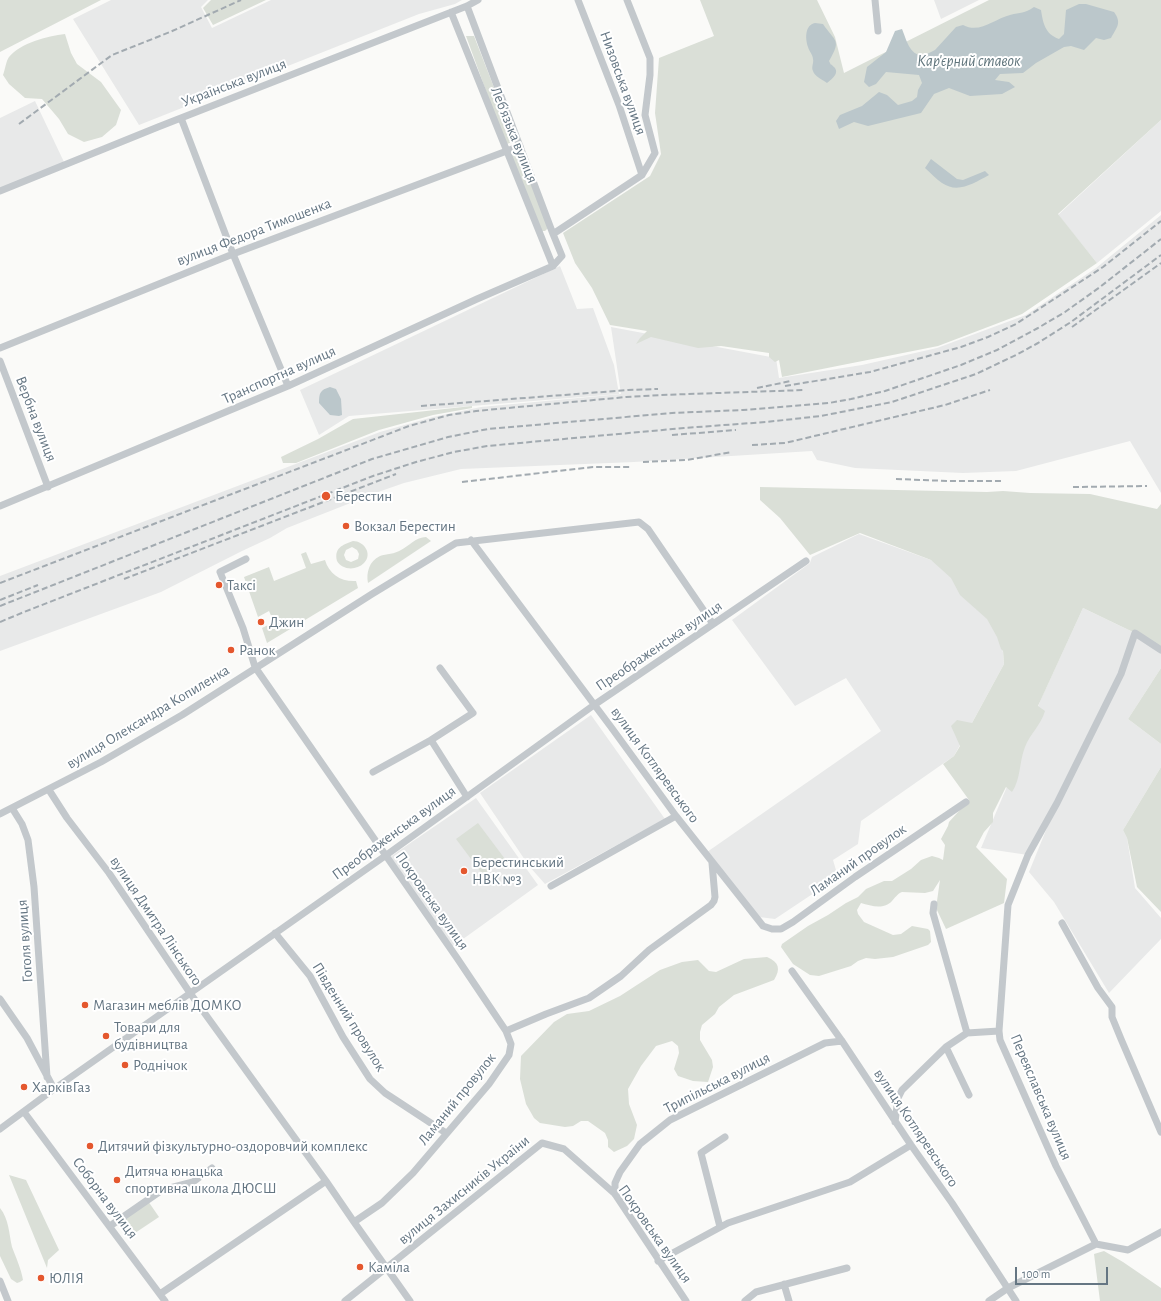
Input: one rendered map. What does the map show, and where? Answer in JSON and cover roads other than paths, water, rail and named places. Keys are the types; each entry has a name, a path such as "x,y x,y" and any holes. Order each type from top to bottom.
{"street":[{"name":"Українська вулиця","path":"0,191 181,118 467,6 478,0"},
{"name":"Низовська вулиця","path":"578,0 619,105 642,175"},
{"path":"553,234 642,175 655,153 644,115 650,75 650,58 627,0"},
{"path":"876,0 878,31"},
{"name":"Леб'язька вулиця","path":"467,6 562,256"},
{"name":"Леб'язька вулиця","path":"451,12 552,266"},
{"path":"181,118 233,254 288,386"},
{"name":"вулиця Федора Тимошенка","path":"0,348 233,254 520,146"},
{"name":"Транспортна вулиця","path":"0,506 288,386 552,266 562,256"},
{"name":"Вербна вулиця","path":"0,361 48,487"},
{"name":"вулиця Олександра Копиленка","path":"0,814 101,762 182,714 255,667 456,543 471,540 639,522 648,529 713,624"},
{"name":"вулиця Котляревського","path":"471,540 676,816 763,926"},
{"name":"Покровська вулиця","path":"246,559 220,572 243,628 255,667 506,1031"},
{"name":"Преображенська вулиця","path":"0,1129 54,1089 385,856 594,706 806,561"},
{"name":"Переяславська вулиця","path":"1096,1244 1056,1166 1000,1040 999,1031 1008,906 1028,855 1057,804 1121,674 1134,633 1161,650"},
{"path":"373,772 431,740 472,712 440,668"},
{"path":"431,740 467,797"},
{"name":"вулиця Дмитра Лінського","path":"49,790 67,818 109,873 190,993 326,1180 410,1301"},
{"name":"Ламаний провулок","path":"763,926 772,929 781,929 793,922 855,877 966,802"},
{"name":"Гоголя вулиця","path":"12,808 22,824 28,840 34,887 47,1077"},
{"path":"551,886 676,816"},
{"path":"506,1031 590,998 621,976 649,950 711,905 715,897 712,863"},
{"path":"934,904 933,913 967,1033"},
{"path":"1062,923 1098,988 1112,1007 1112,1017 1161,1132"},
{"name":"Південний провулок","path":"275,933 310,976 342,1037 370,1079 385,1093 446,1133"},
{"name":"вулиця Котляревського","path":"792,971 842,1041 910,1145 952,1203 1016,1301"},
{"path":"0,999 26,1038 54,1089"},
{"name":"Ламаний провулок","path":"354,1222 382,1202 413,1174 446,1133 489,1084 509,1055 511,1044 506,1031"},
{"path":"895,1122 898,1098 902,1090 946,1047 967,1033 999,1031"},
{"name":"Трипільська вулиця","path":"615,1194 615,1183 620,1172 640,1144 670,1120 825,1043 842,1041"},
{"path":"946,1047 969,1095"},
{"name":"Соборна вулиця","path":"24,1112 165,1301"},
{"path":"720,1227 701,1153 725,1137"},
{"name":"Покровська вулиця","path":"542,1143 564,1149 615,1194 658,1261 686,1301"},
{"name":"вулиця Захисників України","path":"345,1301 542,1143"},
{"path":"658,1261 728,1222 850,1182 910,1145"},
{"path":"110,1226 162,1190 193,1182 212,1168"},
{"path":"160,1294 326,1180"},
{"path":"989,1301 1008,1288 1096,1244 1128,1250 1161,1232"},
{"path":"745,1301 756,1292 847,1268"},
{"path":"0,1281 8,1301"},
{"path":"784,1284 789,1301"}],"water":[{"name":"Кар'єрний ставок","path":"1079,4 1086,4 1114,12 1118,19 1118,25 1111,38 1104,40 1096,38 1084,50 1071,46 1064,47 1036,63 1023,73 1000,74 995,80 1009,82 1015,87 1002,94 970,96 949,88 934,94 921,113 868,126 854,122 839,129 836,121 840,115 862,106 879,92 887,95 898,105 912,101 917,97 918,90 922,83 919,75 886,72 876,84 869,87 864,82 867,67 886,52 895,31 902,29 912,50 918,55 923,56 935,50 956,27 963,25 975,28 981,27 1004,17 1025,12 1034,7 1041,10 1044,24 1048,31 1054,37 1059,39 1064,34 1066,10"},
{"path":"815,23 823,24 834,38 836,44 829,61 836,69 836,74 827,83 814,73 812,68 813,58 807,43 806,36 809,26"},
{"path":"931,159 957,179 963,180 985,171 989,175 966,186 954,188 940,181 925,168"},
{"path":"330,387 336,389 341,399 342,415 330,415 319,403 321,392"}],"railway":[{"path":"19,124 112,55 170,32 241,0"},
{"path":"785,386 870,372 961,347 988,337 1016,324 1103,267 1161,221"},
{"path":"0,606 372,459 448,437 488,429 672,413 743,410 829,403 885,391 961,365 997,350 1038,328 1065,312 1100,287 1161,239"},
{"path":"0,622 373,476 416,462 454,452 487,446 821,416 892,402 976,374 1018,354 1071,322 1161,255"},
{"path":"1072,327 1161,263"},
{"path":"757,388 791,381"},
{"path":"421,406 658,389"},
{"path":"0,583 409,426 449,415 476,411 626,397 805,390"},
{"path":"752,445 785,443 945,405 990,390"},
{"path":"672,435 736,430"},
{"path":"643,462 687,460 732,452"},
{"path":"462,482 593,467 630,467"},
{"path":"124,579 396,474"},
{"path":"896,479 1002,481"},
{"path":"1073,487 1147,486"},
{"path":"0,600 38,585"}],"place":[{"name":"Берестин","path":"326,496"},
{"name":"Вокзал Берестин","path":"346,526"},
{"name":"Таксі","path":"219,585"},
{"name":"Джин","path":"261,622"},
{"name":"Ранок","path":"231,650"},
{"name":"Берестинський НВК №3","path":"464,871"},
{"name":"Магазин меблів ДОМКО","path":"85,1005"},
{"name":"Товари для будівництва","path":"106,1036"},
{"name":"Роднічок","path":"125,1065"},
{"name":"ХарківГаз","path":"24,1087"},
{"name":"Дитячий фізкультурно-оздоровчий комплекс","path":"90,1146"},
{"name":"Дитяча юнацька спортивна школа ДЮСШ","path":"117,1180"},
{"name":"Каміла","path":"360,1267"},
{"name":"ЮЛІЯ","path":"41,1278"}]}
